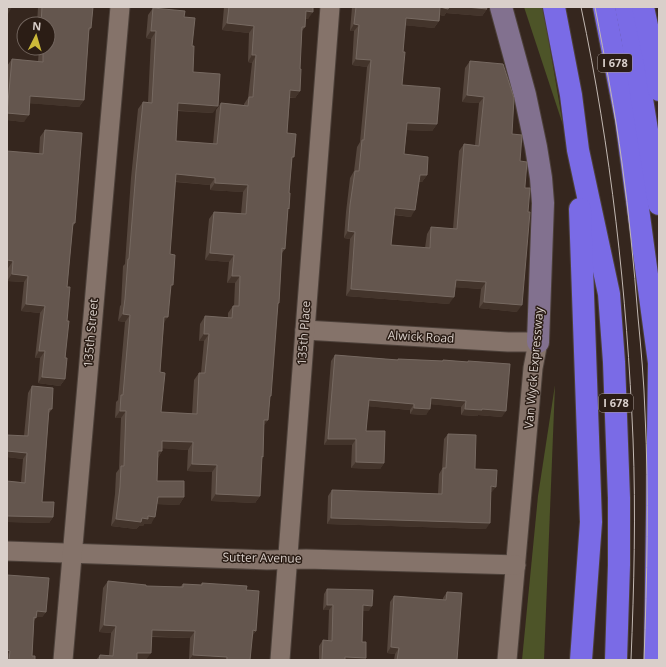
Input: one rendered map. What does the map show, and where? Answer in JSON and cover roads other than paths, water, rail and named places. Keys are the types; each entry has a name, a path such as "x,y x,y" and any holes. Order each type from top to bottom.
{"highway":[{"name":"I 678","path":"554,7 571,95 578,150 609,294 614,362 619,498 619,565 616,660"},
{"name":"I 678","path":"604,7 626,120 659,363 655,660"},
{"path":"626,7 659,204"},
{"path":"643,7 659,90"},
{"path":"578,150 591,522 581,660"}],"main road":[{"name":"Van Wyck Expressway","path":"501,7 525,95 541,178 543,203 538,342"}],"street":[{"name":"135th Street","path":"63,660 120,7"},
{"name":"135th Place","path":"280,660 304,330 330,7"},
{"name":"Alwick Road","path":"304,330 538,342"},
{"name":"Van Wyck Expressway","path":"507,660 534,368 538,342"},
{"name":"Sutter Avenue","path":"7,551 516,566"}],"tram line":[{"path":"581,7 592,60 609,168 627,330 633,439 634,494 634,577 631,660"},
{"path":"595,7 613,104 625,182 645,401 647,567 644,660"}]}
